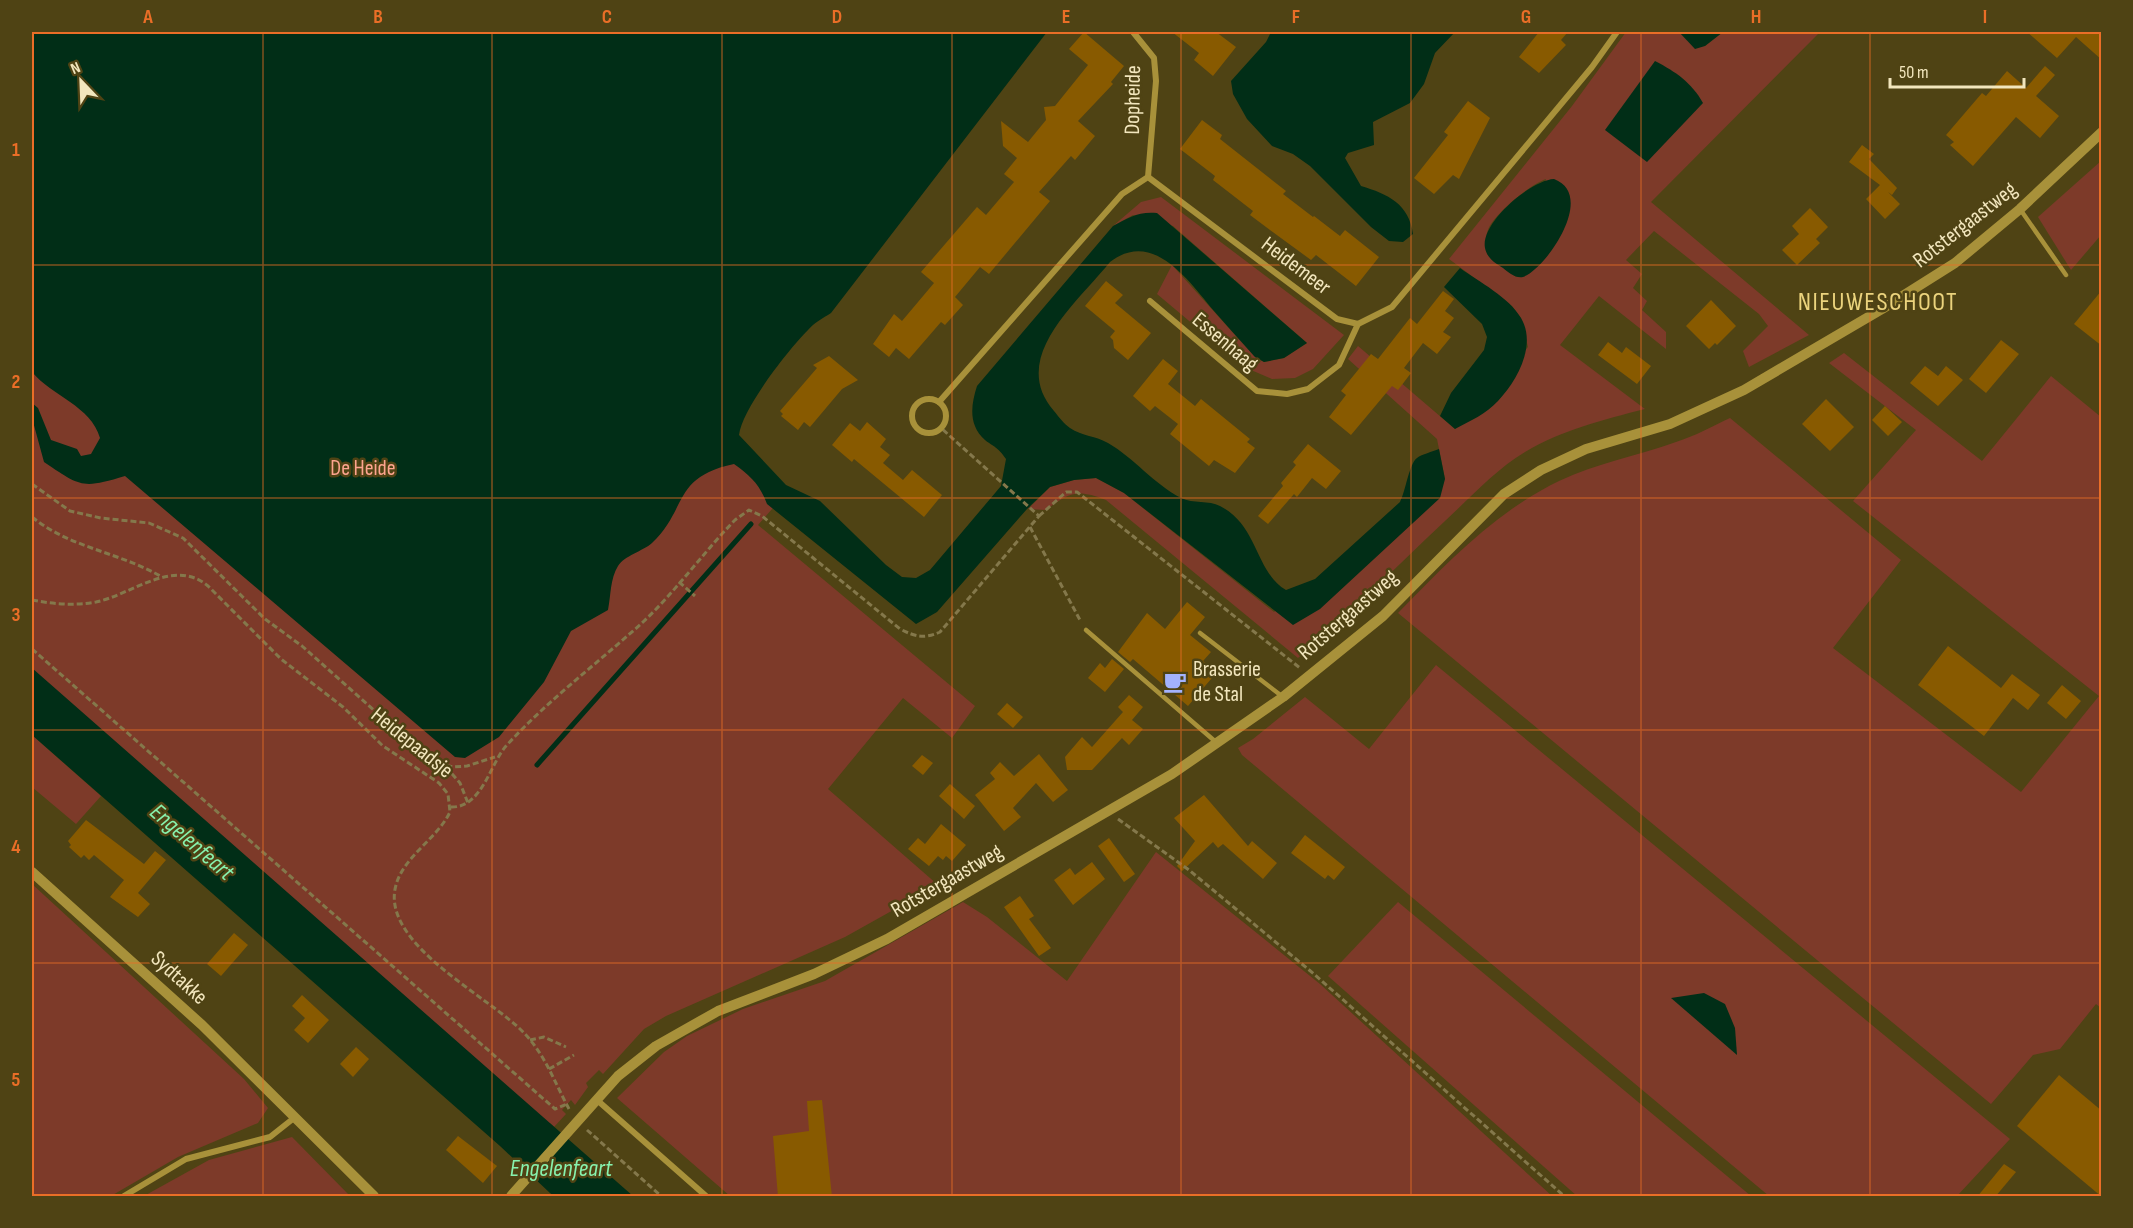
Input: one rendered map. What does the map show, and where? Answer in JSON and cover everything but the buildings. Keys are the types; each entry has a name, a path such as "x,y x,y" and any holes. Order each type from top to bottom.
{"street":[{"name":"Dopheide","path":"1133,32 1154,58 1148,177"},
{"path":"1358,324 1392,307 1592,67 1617,32"},
{"name":"Rotstergaastweg","path":"511,1197 629,1066 691,1024 718,1011 814,974 886,939 1172,774 1283,697 1383,616 1513,488 1541,470 1586,449 1670,424 1744,390 1882,309 1955,263 2020,209 2102,132"},
{"name":"Heidemeer","path":"1148,177 1337,319 1358,324"},
{"path":"939,402 1122,194 1148,177"},
{"name":"Essenhaag","path":"1150,301 1257,391 1287,394 1308,389 1339,365 1358,324"},
{"path":"928,398 939,402 946,412 941,428 931,433 918,430 911,416 914,406 928,398"},
{"name":"Sydtakke","path":"32,872 202,1025 374,1197"},
{"path":"597,1100 706,1197"},
{"path":"124,1197 186,1159 270,1137 294,1118"}],"lane":[{"path":"2020,209 2066,276"},
{"path":"1086,630 1217,743"},
{"path":"1200,633 1283,697"}],"path":[{"path":"941,428 1039,516"},
{"path":"32,484 70,511 83,515 149,523 183,538 265,619 328,668 403,736 443,765 460,783 468,803"},
{"path":"451,807 468,803 481,789 498,756 571,684 643,622 735,520 749,510 762,516 900,629 916,637 928,637 940,632 1056,498 1066,492 1077,492 1309,675"},
{"name":"Heidepaadsje","path":"32,517 72,543 132,561 160,576"},
{"path":"1030,527 1086,630"},
{"name":"Heidepaadsje","path":"32,600 64,605 95,602 124,594 160,576 189,576 202,581 281,659 344,707 383,746 439,783 448,794 451,807 442,825 401,874 395,891 397,916 407,933 424,952 510,1020 530,1040 549,1069 575,1124 661,1197"},
{"path":"679,582 695,596"},
{"path":"32,649 555,1109 567,1104"},
{"path":"443,765 467,766 498,756"},
{"path":"1107,811 1147,843 1188,870 1314,974 1564,1197"},
{"path":"530,1040 544,1036 566,1047"},
{"path":"549,1069 574,1055"}],"green space":[{"name":"De Heide","path":"32,32 508,32 718,436 779,501 758,525 975,706 952,738 903,698 828,789 938,885 845,937 666,1016 644,1029 603,1074 599,1070 586,1083 588,1087 575,1105 571,1100 562,1110 566,1114 554,1127 550,1123 547,1126 32,672"},
{"path":"1626,32 1679,32 1705,46 1723,32 1820,32 1651,202 1809,335 1749,367 1743,351 1768,326 1759,314 1654,231 1626,260 1642,274 1633,288 1647,301 1642,310 1666,332 1666,349 1599,296 1560,345 1645,409 1568,432 1539,444 1514,459 1483,485 1298,658 1106,500 1088,494 1074,494 1061,499 1046,510 1028,509 1050,487 1074,480 1096,478 1124,493 1274,612 1445,479 1437,439 1348,359 1358,346 1455,429 1528,347 1521,318 1512,306 1449,259 1572,106","holes":["1546,179 1521,277 1515,276 1487,254 1487,233 1497,216 1505,208 1531,187"]},
{"path":"2101,161 2101,235 2071,270 2038,217"},
{"path":"1161,197 1344,335 1313,369 1295,378 1272,379 1244,367 1157,294 1172,265 1254,356 1264,362 1284,358 1307,343 1173,226 1133,215 1113,226 1141,202"},
{"path":"1844,353 1982,461 2051,376 2101,417 2101,1008 2096,1004 2060,1049 2033,1055 1991,1104 1398,613 1473,540 1536,493 1602,464 1683,440 1730,418 1901,560 1833,648 2021,792 2099,696 1853,501 1916,430 1829,363"},
{"path":"1436,665 2010,1139 1957,1196 1769,1196 1242,755 1238,748 1253,739 1305,697 1369,749"},
{"path":"32,735 101,796 76,824 32,787"},
{"path":"1156,852 1320,984 1552,1196 730,1196 617,1098 664,1052 687,1036 743,1009 825,981 963,902 987,917 1067,981"},
{"path":"32,884 244,1079 268,1108 258,1123 178,1157 111,1196 32,1196"},
{"path":"1398,902 1751,1196 1577,1196 1328,976"},
{"path":"292,1137 350,1196 144,1196 209,1160"}],"water":[{"name":"De Heide","path":"32,32 1047,32 831,313 810,327 778,365 748,410 739,435 786,485 820,501 886,565 902,577 916,578 930,570 1001,486 1006,459 998,449 985,440 973,421 972,407 977,386 1113,226 1139,214 1157,213 1307,343 1284,358 1264,362 1255,357 1181,273 1155,255 1141,251 1126,253 1110,262 1081,295 1052,332 1043,351 1039,371 1042,391 1064,422 1075,431 1103,441 1117,449 1162,486 1181,498 1216,504 1233,515 1250,537 1268,572 1286,590 1315,579 1400,502 1414,461 1422,455 1439,449 1445,479 1440,498 1320,609 1293,625 1124,493 1096,478 1074,480 1050,487 1027,509 937,612 916,624 767,504 754,481 734,464 700,477 690,486 663,530 652,543 621,562 613,576 608,610 571,631 544,682 499,737 465,758 455,757 125,476 99,483 82,483 66,477 44,462 32,418 32,403 38,408 51,440 77,449 81,456 91,454 100,438 95,427 80,409 32,372"},
{"path":"1271,32 1455,32 1435,53 1424,84 1410,103 1373,122 1374,145 1348,153 1345,158 1361,186 1396,202 1407,215 1413,234 1403,242 1389,241 1371,227 1310,166 1293,154 1272,146 1247,119 1233,94 1231,81 1266,42"},
{"path":"1679,32 1723,32 1705,46 1695,49"},
{"path":"1655,61 1682,78 1703,103 1647,162 1605,130"},
{"path":"1554,179 1566,187 1571,200 1569,215 1563,231 1544,261 1523,277 1515,276 1497,264 1486,252 1486,238 1490,227 1509,204 1521,195 1544,181"},
{"path":"1460,268 1516,310 1525,328 1527,340 1523,362 1505,393 1488,410 1455,429 1440,416 1451,393 1484,350 1487,337 1482,324 1444,287"},
{"name":"Engelenfeart","path":"32,668 633,1196 554,1196 550,1193 500,1146 32,735"},
{"path":"1704,993 1725,1004 1735,1028 1737,1055 1671,998"}],"waterway":[{"path":"537,765 751,524"}],"place":[{"name":"Brasserie de Stal","path":"1175,682"}],"district":[{"name":"NIEUWESCHOOT","path":"1878,302"}]}
